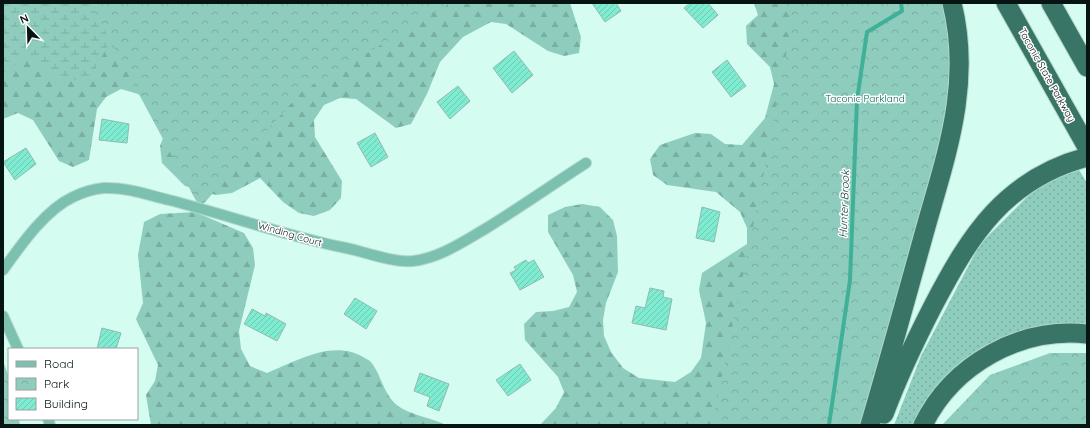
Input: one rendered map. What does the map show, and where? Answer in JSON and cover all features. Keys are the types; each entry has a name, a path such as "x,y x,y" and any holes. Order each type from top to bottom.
{"highway":[{"path":"870,425 944,161 956,112 960,85 960,58 957,29 952,3"},
{"name":"Taconic State Parkway","path":"1006,3 1087,147"},
{"path":"1051,3 1087,67"},
{"path":"880,425 925,321 951,272 979,228 1009,197 1031,181 1066,164 1087,157"},
{"path":"923,425 942,394 963,373 985,357 1009,345 1034,337 1060,333 1087,334"}],"street":[{"name":"Winding Court","path":"3,270 24,242 53,210 71,198 85,192 104,188 124,190 200,208 331,245 401,260 414,261 439,254 461,243 512,212 586,163"},
{"path":"3,316 18,348"}],"green space":[{"path":"3,3 570,3 581,37 579,53 564,56 548,51 506,24 491,22 463,37 440,62 427,94 411,124 396,128 356,99 340,98 324,105 314,120 315,137 342,181 341,198 330,210 314,216 299,213 283,202 260,178 232,193 216,195 185,186 162,163 160,146 166,130 163,115 138,94 121,89 106,97 97,109 89,160 73,167 59,161 33,120 18,113 3,119"},
{"path":"3,3 226,3 140,33 107,47 89,81 55,78 28,55 3,74"},
{"path":"90,3 451,3 300,93 200,208"},
{"name":"Taconic Parkland","path":"754,3 924,3 860,425 540,425 556,408 564,392 558,377 525,340 524,324 536,312 553,311 569,307 577,292 573,275 548,232 548,215 565,207 582,204 600,207 613,220 617,236 618,272 606,303 603,320 604,336 611,352 623,368 639,378 675,382 691,372 701,358 706,323 699,290 702,273 747,244 747,228 740,212 716,192 667,185 653,175 650,159 660,145 695,133 711,134 725,144 742,145 765,118 774,84 770,67 747,44 746,26 758,15"},
{"name":"Taconic Parkland","path":"786,3 945,3 951,27 951,107 864,425 712,425 760,193 792,23"},
{"path":"1078,168 1087,183 1087,328 1067,324 1018,334 918,425 894,425 921,356 980,244 1041,183"},
{"path":"195,212 244,233 253,248 255,265 239,331 241,349 250,366 267,373 302,358 327,351 339,350 351,352 364,357 371,362 389,396 398,406 409,412 446,425 151,425 146,395 155,381 158,365 136,319 143,303 138,255 144,222 160,214"},
{"path":"1050,353 1087,353 1087,425 942,425 990,375"},
{"path":"3,361 8,374 8,420 19,420 20,425 3,425"}],"building":[{"path":"592,3 616,3 621,11 605,22"},
{"path":"690,3 708,3 718,15 703,28 684,8"},
{"path":"514,51 533,75 512,93 493,68"},
{"path":"727,60 746,86 731,97 712,72"},
{"path":"458,86 470,101 450,119 437,102"},
{"path":"102,119 129,124 127,143 99,140"},
{"path":"375,133 388,157 371,167 357,143"},
{"path":"26,148 36,164 15,180 3,162"},
{"path":"702,207 720,212 714,242 696,238"},
{"path":"526,260 528,263 534,260 544,277 520,290 510,273 516,270 514,267"},
{"path":"650,288 664,291 663,297 672,299 666,330 632,323 636,306 645,308"},
{"path":"355,298 377,311 366,329 344,314"},
{"path":"252,309 265,316 266,313 286,324 277,341 244,324"},
{"path":"102,328 121,333 116,348 97,348"},
{"path":"520,364 531,380 508,396 496,380"},
{"path":"420,373 449,384 439,411 427,406 430,397 414,391"}],"waterway":[{"name":"Hunter Brook","path":"829,425 850,280 857,100 867,32 902,11 901,3"}]}
